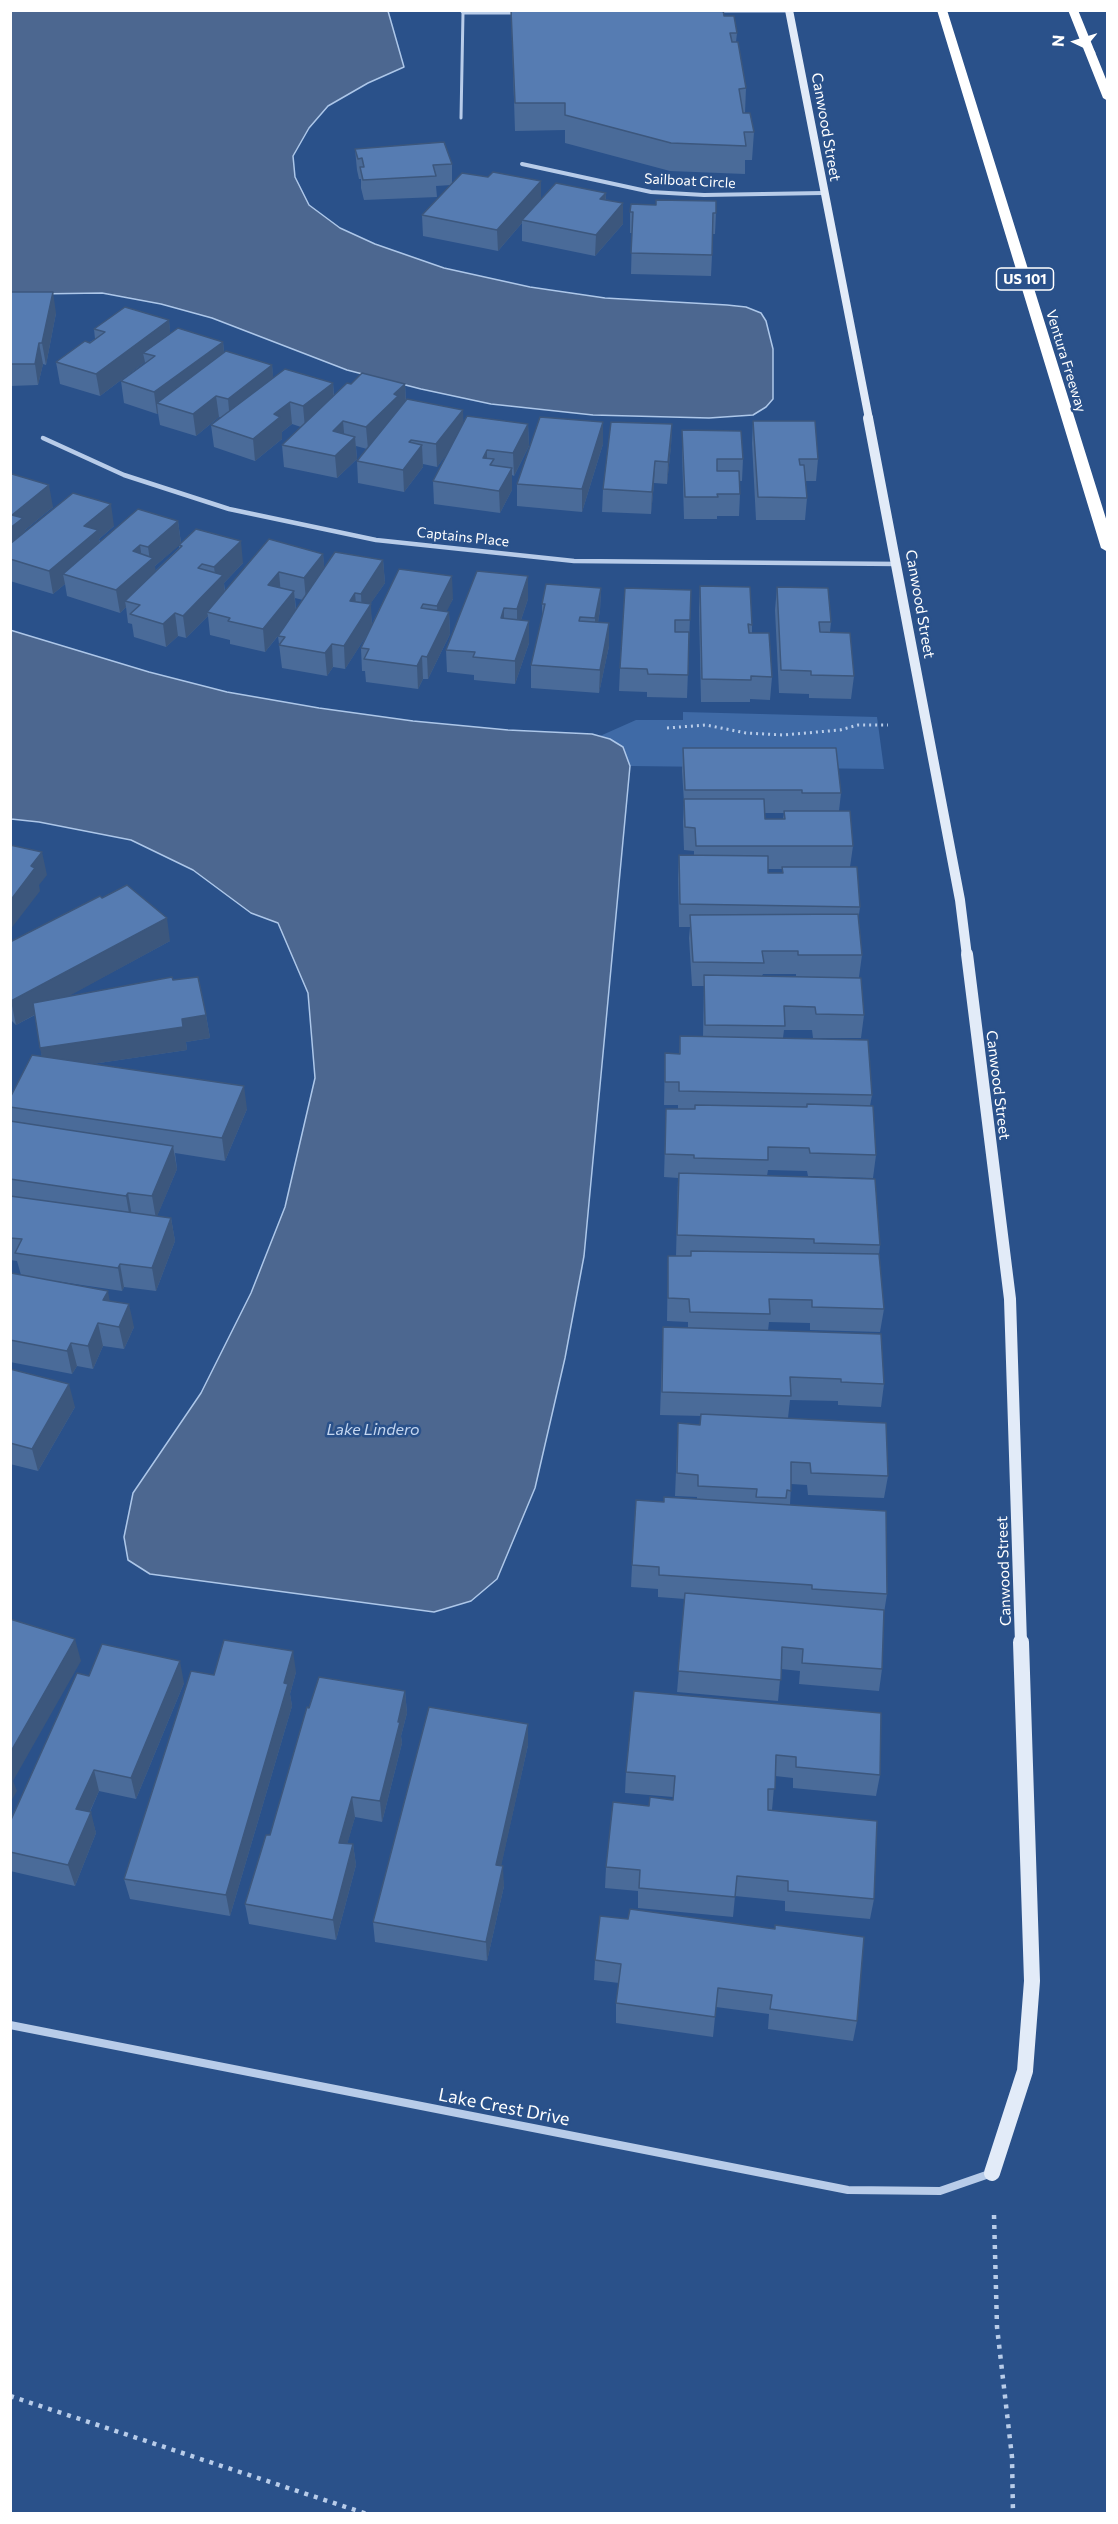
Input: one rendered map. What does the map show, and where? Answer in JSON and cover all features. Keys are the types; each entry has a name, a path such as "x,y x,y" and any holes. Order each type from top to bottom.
{"highway":[{"name":"Ventura Freeway","path":"942,10 1107,548"},
{"path":"1073,10 1107,98"}],"street":[{"name":"Canwood Street","path":"789,11 823,193 898,564 960,900 1010,1299 1032,1981 1025,2071 992,2173"},
{"name":"Sailboat Circle","path":"522,164 651,192 704,195 823,193"},
{"name":"Captains Place","path":"43,438 124,475 229,509 376,540 574,561 898,564"},
{"name":"Lake Crest Drive","path":"10,2025 848,2190 940,2191 992,2173"}],"lane":[{"path":"713,11 789,11"},
{"path":"460,118 462,12 520,13"}],"path":[{"path":"667,728 706,725 746,733 783,735 840,730 858,725 927,726"},
{"path":"992,2173 997,2327 1012,2457 1013,2514"},
{"path":"10,2397 367,2514"}],"shaded area":[{"path":"683,712 877,717 884,769 630,766 623,747 600,736 636,720 683,720"}],"water":[{"path":"10,11 388,11 404,67 368,83 328,106 309,128 293,156 295,177 309,205 340,228 375,244 444,268 530,287 605,298 727,305 746,307 761,313 766,321 773,349 773,399 766,407 753,415 709,418 593,415 491,404 347,370 212,318 161,304 102,293 35,294 11,297"},
{"name":"Lake Lindero","path":"10,630 149,672 227,692 413,721 508,730 592,734 610,739 623,747 630,766 584,1256 565,1358 535,1488 497,1579 471,1601 434,1612 150,1574 128,1560 124,1537 133,1493 201,1393 251,1293 285,1207 315,1078 308,993 278,923 251,913 193,870 131,840 39,822 11,819"}],"building":[{"path":"511,10 723,10 724,16 734,16 737,33 730,33 732,42 738,42 746,88 739,89 743,113 750,113 754,132 744,132 746,146 671,143 565,115 565,103 515,103"},
{"path":"444,142 452,164 433,165 436,176 363,180 360,167 364,167 362,158 358,159 355,149"},
{"path":"493,172 541,181 497,230 422,215 462,173 488,177"},
{"path":"556,183 606,193 600,199 623,203 596,235 522,220"},
{"path":"656,200 716,201 716,213 713,213 712,255 631,253 633,212 630,212 631,204 656,205"},
{"path":"10,292 53,292 35,364 10,364"},
{"path":"125,307 169,320 96,374 56,362 85,341 90,343 105,332 94,329"},
{"path":"178,328 223,342 154,392 121,381 155,356 143,353"},
{"path":"226,351 272,365 228,399 216,396 193,414 157,403"},
{"path":"285,369 333,383 303,406 290,402 274,414 280,417 253,439 211,425"},
{"path":"362,373 405,384 394,394 398,396 366,427 343,421 333,431 355,437 335,456 282,445 347,383 351,384"},
{"path":"407,399 463,410 436,444 411,440 409,442 422,445 403,470 357,461"},
{"path":"467,416 528,424 513,453 487,450 483,458 494,459 490,465 512,468 499,491 433,481"},
{"path":"540,417 603,422 582,489 517,484"},
{"path":"753,421 815,421 818,459 799,459 800,465 804,465 807,498 758,497"},
{"path":"611,422 672,424 668,462 655,461 652,492 603,489"},
{"path":"682,430 741,431 743,459 717,459 717,471 739,471 740,494 685,497"},
{"path":"10,475 49,485 12,515 23,518 10,528"},
{"path":"73,493 111,504 84,526 98,530 49,571 10,559 10,544"},
{"path":"138,509 178,521 148,547 140,545 133,551 153,558 116,590 63,574"},
{"path":"196,529 241,541 214,567 202,564 198,568 223,575 183,616 175,613 163,624 130,614 140,605 125,601 182,546 179,545"},
{"path":"269,539 323,554 304,578 279,572 268,585 294,591 263,629 228,621 230,618 207,612"},
{"path":"335,552 383,560 361,594 355,593 350,601 371,604 344,646 332,644 325,653 279,645 285,637 278,636"},
{"path":"399,569 452,576 437,606 423,604 421,608 449,612 427,657 422,656 417,666 364,659 369,649 361,648"},
{"path":"477,571 528,576 517,609 504,608 501,618 529,621 515,661 473,657 475,652 446,650"},
{"path":"546,584 601,588 595,618 580,617 579,621 609,623 600,670 531,665 545,604 542,604"},
{"path":"700,586 750,587 752,625 748,624 749,633 769,633 772,677 751,676 751,680 702,679"},
{"path":"777,587 828,588 831,622 819,622 820,632 850,633 854,676 811,675 811,671 781,670"},
{"path":"625,588 691,590 690,620 675,620 675,632 689,632 688,675 648,674 647,669 620,668"},
{"path":"683,748 836,748 841,793 802,793 802,790 685,790"},
{"path":"684,799 764,799 765,819 785,819 784,811 850,811 853,846 696,846 695,828 685,827"},
{"path":"10,845 42,852 31,866 35,868 10,901"},
{"path":"679,855 768,856 768,873 783,873 782,867 857,867 860,907 680,904"},
{"path":"127,885 167,918 10,1001 10,942 100,896 102,898"},
{"path":"858,914 862,955 798,955 798,951 762,951 764,963 693,962 690,915"},
{"path":"704,975 861,978 864,1015 816,1014 815,1007 784,1006 785,1026 705,1025"},
{"path":"172,977 173,980 198,977 206,1015 182,1019 183,1027 40,1048 33,1003"},
{"path":"680,1036 868,1040 872,1095 679,1091 679,1082 665,1082 665,1053 680,1054"},
{"path":"32,1055 244,1086 222,1138 10,1107 10,1098"},
{"path":"807,1104 873,1106 876,1155 810,1153 809,1148 768,1147 768,1160 694,1158 694,1155 665,1154 666,1109 695,1109 695,1105 807,1107"},
{"path":"10,1121 173,1146 152,1196 128,1193 126,1196 10,1179"},
{"path":"679,1173 875,1179 880,1245 814,1243 814,1239 677,1235"},
{"path":"10,1196 171,1218 152,1268 120,1264 118,1268 15,1253 22,1239 10,1238"},
{"path":"691,1251 879,1254 884,1309 812,1307 812,1300 769,1299 770,1314 690,1312 689,1299 668,1298 668,1256 691,1256"},
{"path":"11,1273 108,1291 103,1300 129,1304 119,1327 98,1323 88,1346 71,1343 67,1351 10,1340"},
{"path":"663,1327 881,1334 884,1384 790,1377 791,1396 662,1392"},
{"path":"10,1369 69,1384 32,1449 10,1443"},
{"path":"701,1414 886,1423 888,1476 811,1473 810,1463 791,1462 791,1491 787,1490 786,1498 756,1497 757,1489 698,1486 698,1475 677,1473 678,1423 700,1425"},
{"path":"664,1497 886,1511 887,1594 812,1589 812,1585 659,1575 659,1567 632,1565 636,1500 664,1502"},
{"path":"685,1593 884,1610 882,1669 802,1663 803,1649 782,1647 781,1680 678,1671"},
{"path":"10,1619 75,1639 10,1753"},
{"path":"224,1640 293,1651 284,1683 288,1684 226,1895 124,1879 191,1671 214,1675"},
{"path":"102,1644 180,1661 131,1778 94,1770 76,1809 91,1812 68,1865 10,1852 10,1822 77,1673 89,1676"},
{"path":"319,1677 405,1691 398,1722 400,1722 380,1801 352,1797 339,1843 353,1844 333,1920 245,1904 266,1835 270,1835 307,1707 309,1708"},
{"path":"634,1691 881,1713 880,1775 796,1767 796,1757 776,1755 775,1789 768,1789 768,1810 877,1821 874,1899 788,1891 788,1881 737,1876 735,1897 639,1888 640,1870 606,1867 613,1802 649,1806 650,1797 673,1800 675,1776 626,1772"},
{"path":"429,1707 528,1724 496,1865 503,1866 486,1942 373,1922"},
{"path":"630,1909 775,1929 775,1925 864,1937 857,2021 770,2009 772,1995 718,1988 715,2017 616,2003 621,1964 595,1960 600,1916 628,1919"}]}
